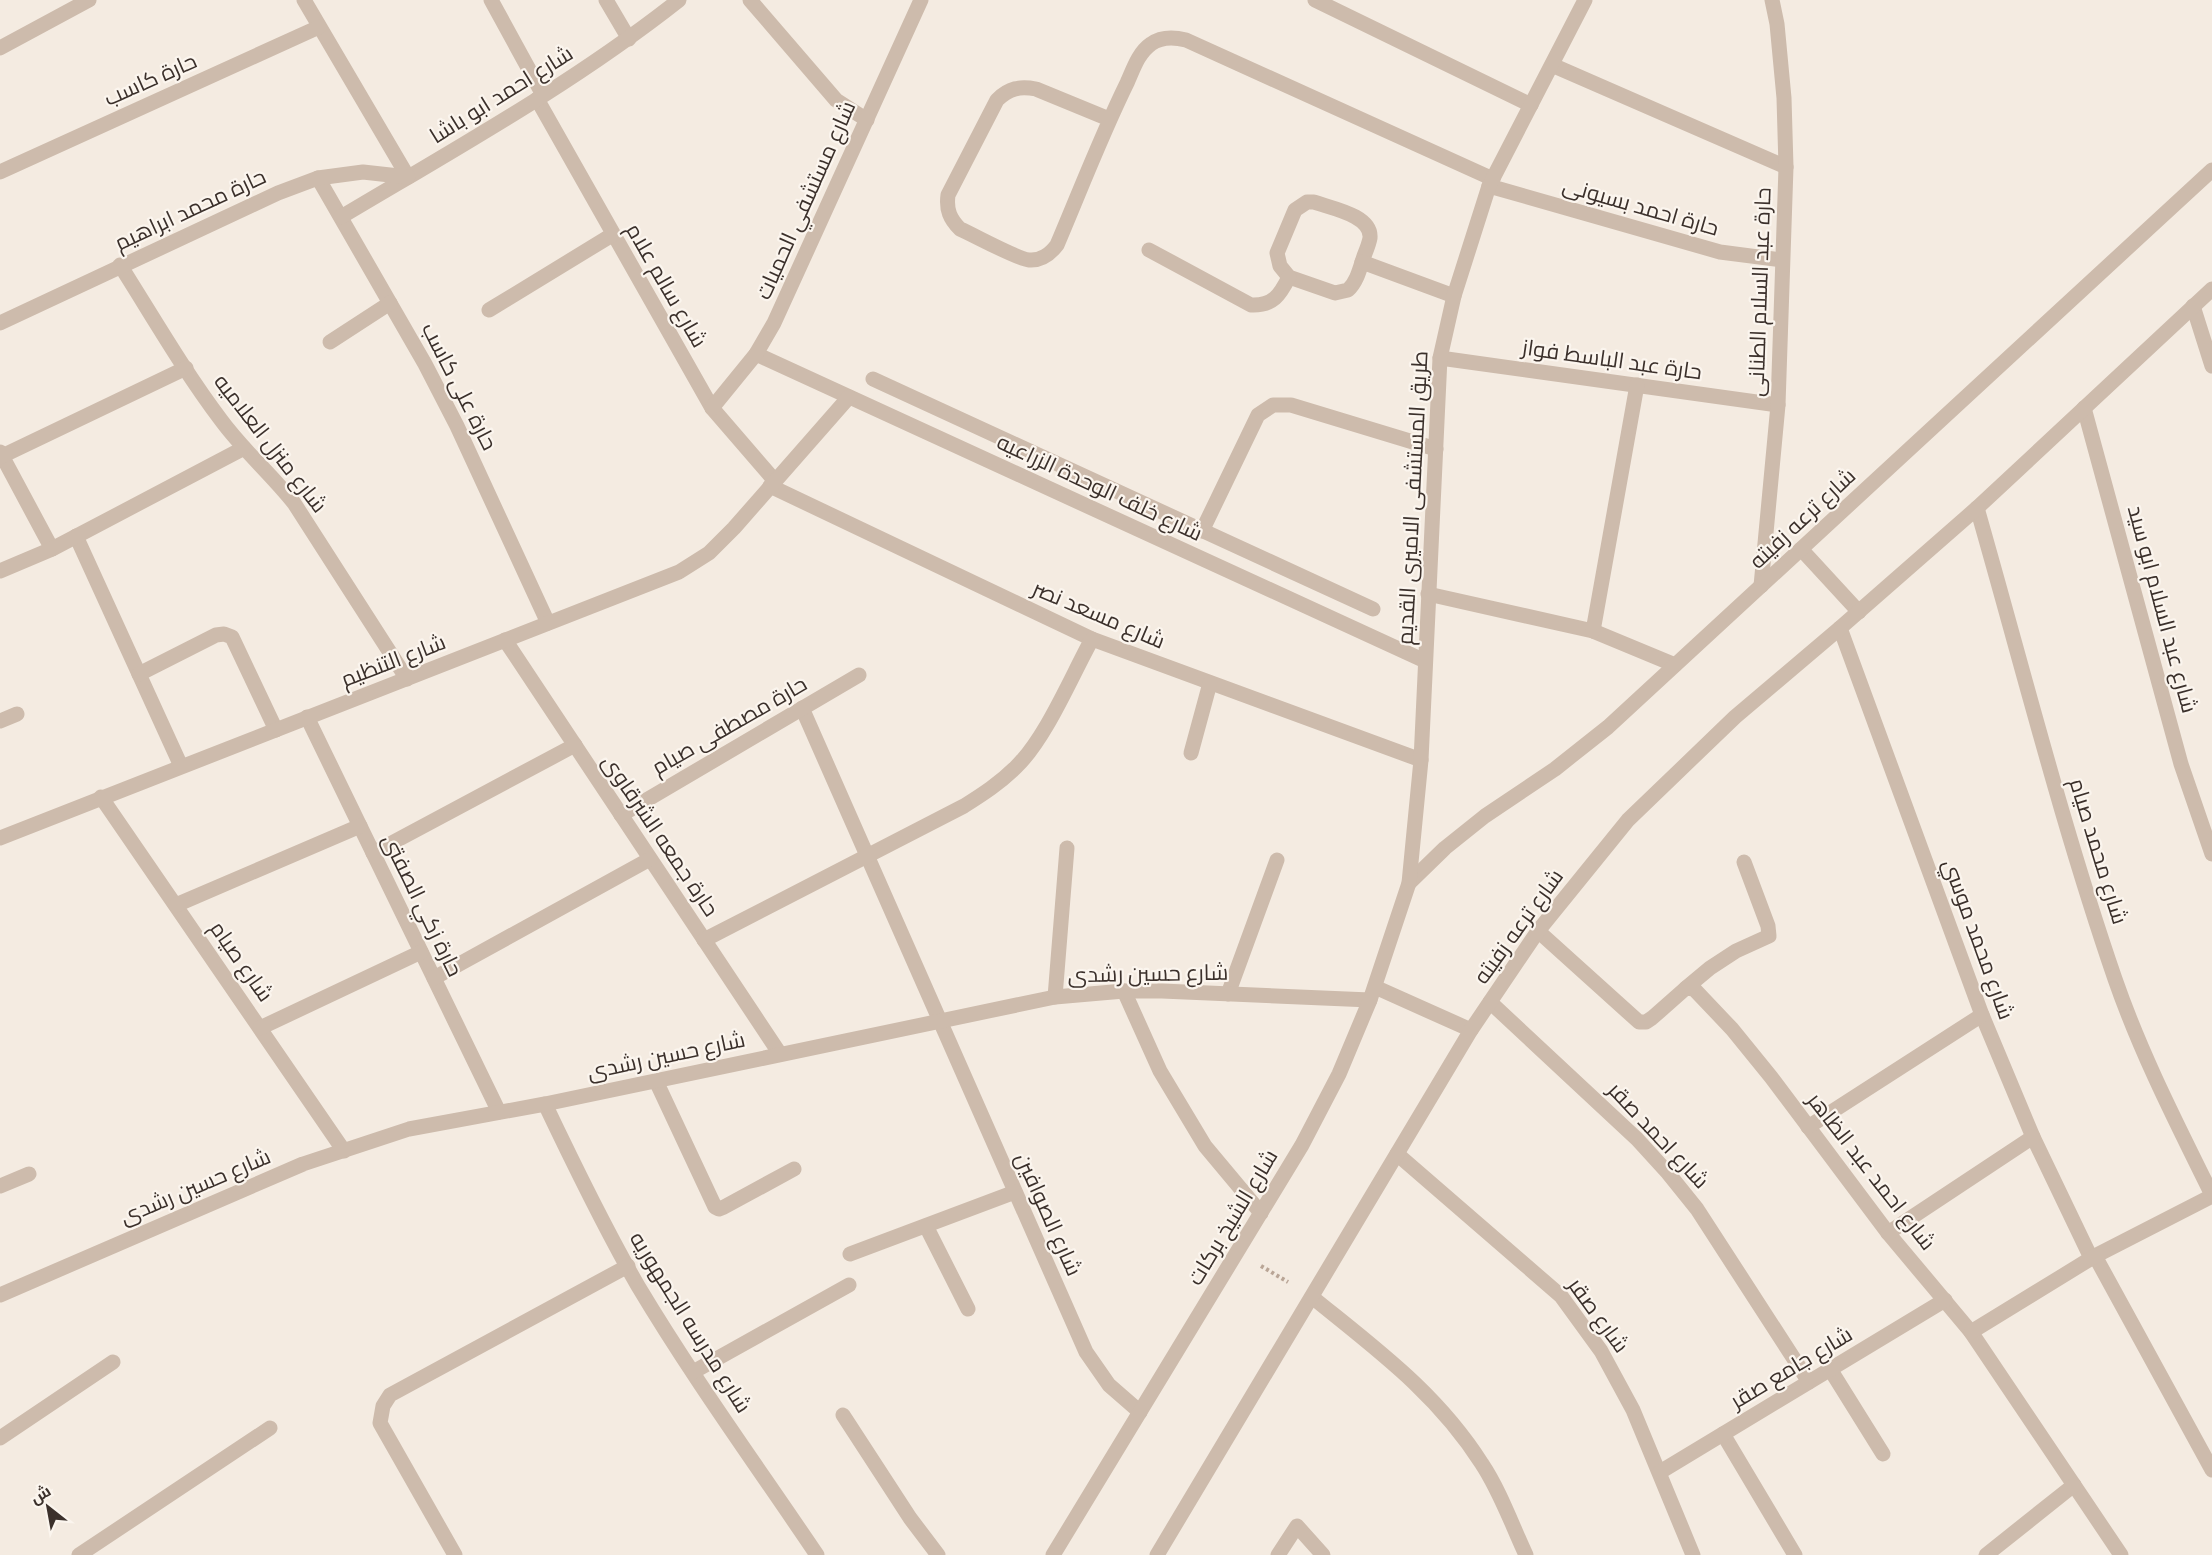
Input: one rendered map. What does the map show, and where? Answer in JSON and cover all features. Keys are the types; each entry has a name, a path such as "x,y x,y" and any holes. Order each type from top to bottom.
{"street":[{"path":"0,48 89,0"},
{"path":"304,0 408,177"},
{"name":"شارع سالم علام","path":"491,0 612,235 712,408 772,484"},
{"path":"606,0 629,39"},
{"name":"شارع احمد ابو باشا","path":"341,218 540,97 629,39 679,0"},
{"path":"750,0 836,100 867,120"},
{"name":"شارع مستشفي الحميات","path":"712,408 756,354 774,323 921,0"},
{"path":"1315,0 1531,105"},
{"name":"طريق المستشفى الاميرى القديم","path":"1409,883 1421,760 1440,358 1454,296 1491,182 1585,0"},
{"name":"حارة عبد السلام الطنانى","path":"1761,586 1778,405 1786,167 1784,98 1772,0"},
{"name":"حارة كاسب","path":"0,172 319,27"},
{"name":"حارة احمد بسيونى","path":"1109,118 1023,86 1003,94 997,100 948,195 948,213 953,222 960,229 1027,261 1044,258 1058,245 1109,118 1142,53 1151,44 1163,38 1175,37 1197,45 1491,182 1720,252 1782,260"},
{"path":"1552,65 1786,167"},
{"name":"شارع ترعه زفيته","path":"1409,883 1445,848 1477,823 1582,749 2212,170"},
{"name":"حارة محمد ابراهيم","path":"0,323 120,265 278,193 318,178 363,172 408,177"},
{"name":"حارة على كاسب","path":"318,178 457,426 548,623"},
{"path":"1307,202 1314,202 1355,216 1366,224 1370,238 1362,262 1352,287 1341,293 1335,293 1289,277 1280,266 1277,253 1295,210 1307,202"},
{"path":"489,310 612,235"},
{"path":"1149,250 1251,305 1261,305 1276,299 1289,277"},
{"path":"1362,262 1454,296"},
{"name":"شارع منزل العلاميه","path":"120,265 203,396 244,448 294,503 407,679"},
{"name":"شارع ترعه زفيته","path":"1472,1030 1538,931 1628,820 1735,717 1977,508 2212,289"},
{"path":"330,342 390,303"},
{"path":"2193,306 2212,366"},
{"name":"شارع خلف الوحدة الزراعيه","path":"756,354 1425,661"},
{"name":"حارة عبد الباسط فواز","path":"1440,358 1778,405"},
{"path":"52,549 1,455 186,368"},
{"path":"873,379 1373,609"},
{"path":"1593,631 1637,386"},
{"name":"شارع التنظيم","path":"0,838 680,572 709,553 849,397"},
{"path":"1202,531 1257,415 1273,405 1291,405 1436,449"},
{"name":"شارع عبد السلام ابو سيد","path":"2084,408 2181,764 2212,854"},
{"path":"0,571 52,549 244,448"},
{"name":"شارع مسعد نصر","path":"772,484 1092,639 1421,760"},
{"name":"شارع محمد صيام","path":"1977,508 2079,868 2116,981 2160,1091 2212,1196"},
{"path":"76,536 181,766"},
{"path":"1801,549 1859,612"},
{"path":"1428,594 1593,631 1675,665"},
{"name":"شارع محمد موسي","path":"1840,628 1982,1015 2033,1137 2093,1257 2212,1470"},
{"path":"139,674 216,635 224,634 232,637 276,730"},
{"path":"704,940 964,806 993,788 1018,766 1038,739 1092,639"},
{"name":"حارة جمعه الشرقاوى","path":"505,640 780,1054"},
{"name":"حارة مصطفى صيام","path":"621,815 859,675"},
{"path":"1191,753 1210,683"},
{"name":"شارع الصوافين","path":"802,708 938,1021 1086,1352 1109,1385 1140,1412"},
{"path":"0,721 17,714"},
{"name":"حارة زكي الصفتى","path":"307,717 499,1112"},
{"path":"373,854 575,745"},
{"name":"شارع صيام","path":"101,797 344,1151"},
{"path":"176,905 360,826"},
{"path":"1055,998 1067,848"},
{"path":"434,978 650,859"},
{"path":"1228,994 1277,860"},
{"path":"1538,931 1639,1022 1646,1022 1728,957 1769,936 1770,930 1744,862"},
{"name":"شارع الشيخ بركات","path":"1053,1555 1302,1144 1333,1084 1373,994 1409,883"},
{"path":"260,1028 421,952"},
{"name":"شارع احمد عبد الظاهر","path":"1686,988 1694,989 1732,1029 1771,1077 1888,1233 1971,1332 2121,1555"},
{"path":"1124,991 1160,1071 1205,1146 1261,1213"},
{"name":"شارع حسين رشدى","path":"0,1295 303,1164 409,1129 545,1104 1055,998 1124,991 1373,994"},
{"path":"1157,1555 1472,1030 1373,994"},
{"name":"شارع احمد صقر","path":"1490,1002 1637,1139 1668,1173 1697,1209 1809,1382"},
{"path":"1808,1127 1982,1015"},
{"path":"656,1081 715,1207 719,1209 724,1207 794,1169"},
{"name":"شارع مدرسه الجمهوريه","path":"545,1104 588,1196 628,1266 693,1372 817,1555"},
{"path":"1888,1233 2033,1137"},
{"name":"شارع صقر","path":"1397,1154 1561,1296 1601,1351 1634,1410 1693,1555"},
{"path":"0,1186 29,1174"},
{"path":"850,1254 1015,1192"},
{"path":"1971,1332 2093,1257 2212,1196"},
{"path":"926,1226 968,1309"},
{"path":"455,1555 380,1423 383,1406 390,1395 628,1266"},
{"path":"693,1372 849,1285"},
{"path":"1312,1297 1407,1374 1449,1416 1483,1465 1526,1555"},
{"name":"شارع جامع صقر","path":"1660,1472 1945,1300"},
{"path":"0,1438 113,1362"},
{"path":"1830,1369 1882,1454"},
{"path":"843,1415 910,1518 938,1555"},
{"path":"79,1555 270,1428"},
{"path":"1723,1434 1795,1555"},
{"path":"1986,1555 2074,1485"},
{"path":"1278,1555 1297,1526 1323,1555"}],"path":[{"path":"1238,1251 1312,1297"}]}
